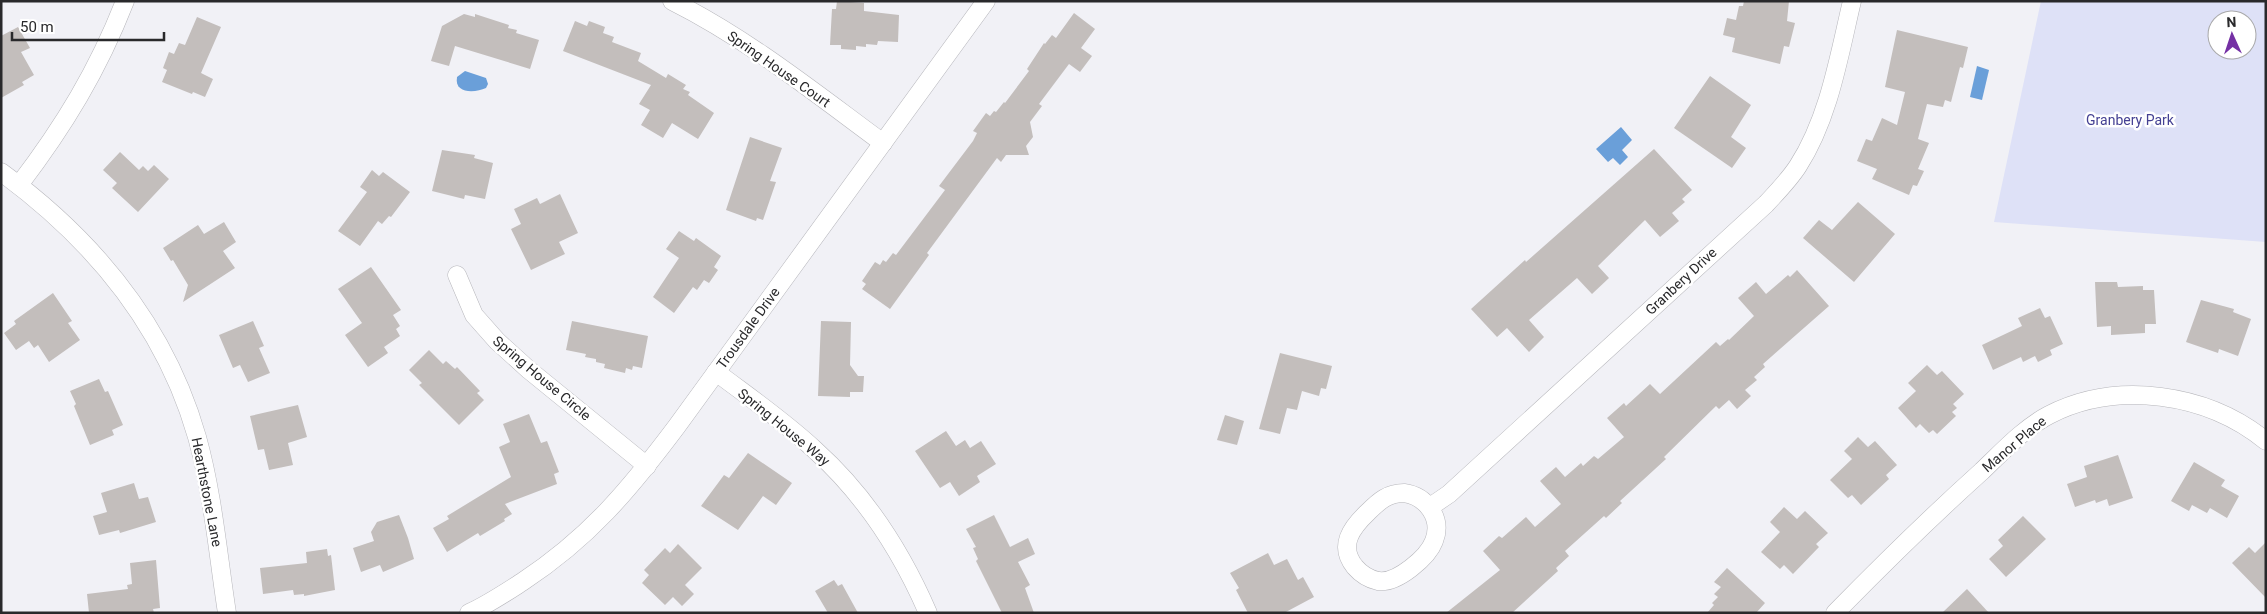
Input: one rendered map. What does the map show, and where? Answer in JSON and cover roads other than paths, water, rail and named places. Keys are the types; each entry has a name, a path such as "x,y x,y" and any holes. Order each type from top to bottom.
{"street":[{"path":"19,185 71,112 94,72 126,1"},
{"name":"Spring House Court","path":"672,1 710,22 777,65 883,143"},
{"name":"Trousdale Drive","path":"469,613 513,588 572,546 609,511 647,466 986,1"},
{"name":"Granbery Drive","path":"1430,507 1449,494 1618,340 1766,204 1785,183 1798,165 1817,128 1826,101 1852,1"},
{"name":"Hearthstone Lane","path":"1,172 19,185 83,241 110,270 150,327 169,364 184,399 201,453 210,498 227,613"},
{"name":"Spring House Circle","path":"457,275 474,315 497,341 543,382 647,466"},
{"name":"Spring House Way","path":"716,372 796,433 852,488 886,535 915,585 928,613"},
{"name":"Manor Place","path":"1835,613 1941,508 1992,462 2040,421 2062,410 2096,399 2118,396 2162,397 2204,407 2233,420 2266,441"},
{"path":"1404,493 1418,497 1430,507 1436,520 1434,541 1426,553 1406,572 1395,578 1381,581 1371,579 1355,567 1347,550 1348,537 1354,525 1378,502 1390,495 1404,493"}],"water":[{"path":"1977,66 1989,70 1982,100 1970,97"},
{"path":"465,71 486,78 488,84 486,88 466,91 459,87 457,77"},
{"path":"1621,127 1632,140 1622,150 1628,157 1620,165 1613,158 1608,162 1596,149"}],"park label":[{"name":"Granbery Park","path":"2130,120"}]}
